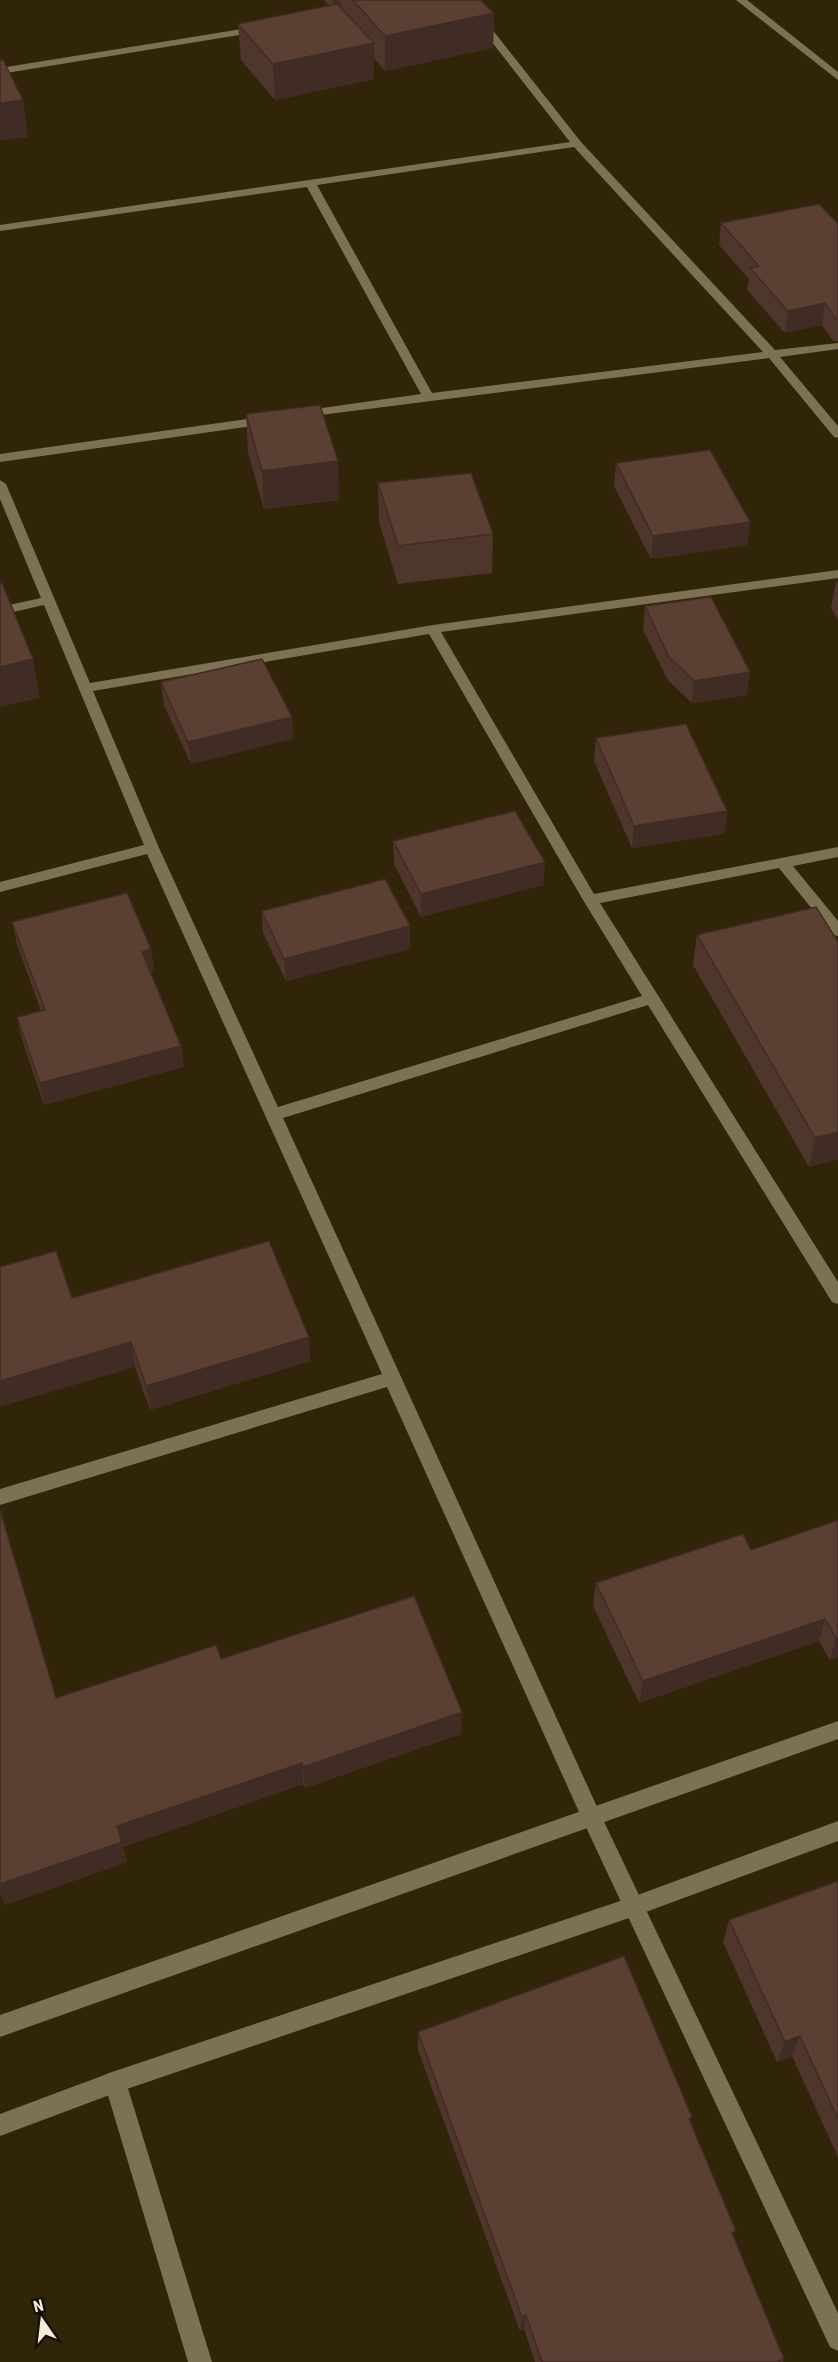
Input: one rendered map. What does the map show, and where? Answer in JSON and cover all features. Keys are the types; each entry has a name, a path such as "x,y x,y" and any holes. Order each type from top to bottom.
{"street":[{"path":"464,0 577,144 771,353 838,434"},
{"path":"741,0 838,78"},
{"path":"0,71 273,27"},
{"path":"0,228 577,144"},
{"path":"312,184 428,397"},
{"path":"0,458 428,397 838,346"},
{"path":"0,484 152,848 272,1115 591,1816 838,2339"},
{"path":"85,688 434,629 838,574"},
{"path":"0,611 49,600"},
{"path":"434,629 590,900 838,1297"},
{"path":"0,887 152,848"},
{"path":"590,900 838,852"},
{"path":"782,862 838,931"},
{"path":"272,1115 651,999"},
{"path":"0,1497 392,1378"},
{"path":"0,2026 838,1730"},
{"path":"0,2125 115,2082 635,1906 838,1831"},
{"path":"115,2082 200,2362"}],"building":[{"path":"353,0 480,0 494,13 385,36"},
{"path":"337,4 374,43 273,64 238,24"},
{"path":"0,60 3,60 23,100 0,103"},
{"path":"819,204 838,224 838,319 825,303 788,311 750,268 759,266 721,223"},
{"path":"320,405 338,461 262,471 246,414"},
{"path":"710,450 750,522 653,536 616,463"},
{"path":"471,473 493,534 398,546 378,483"},
{"path":"2,583 33,659 0,667 0,584"},
{"path":"711,597 750,672 694,681 669,657 645,606"},
{"path":"262,659 292,717 188,742 161,682"},
{"path":"686,724 727,811 634,826 596,738"},
{"path":"515,811 545,862 421,894 393,841"},
{"path":"385,879 410,926 284,959 262,911"},
{"path":"127,893 151,949 142,952 181,1046 40,1083 17,1017 45,1010 12,922"},
{"path":"816,907 838,942 838,1132 815,1138 697,935"},
{"path":"269,1241 309,1337 146,1386 131,1342 0,1381 0,1267 56,1251 72,1298"},
{"path":"0,1510 56,1698 216,1645 221,1659 414,1596 462,1712 303,1767 302,1763 117,1826 122,1842 0,1884"},
{"path":"838,1520 838,1638 825,1619 643,1681 596,1583 743,1534 751,1550"},
{"path":"838,1881 838,2119 800,2036 785,2042 729,1920"},
{"path":"624,1956 692,2117 689,2119 736,2231 732,2233 784,2359 776,2362 542,2362 526,2315 522,2317 418,2032"}]}
